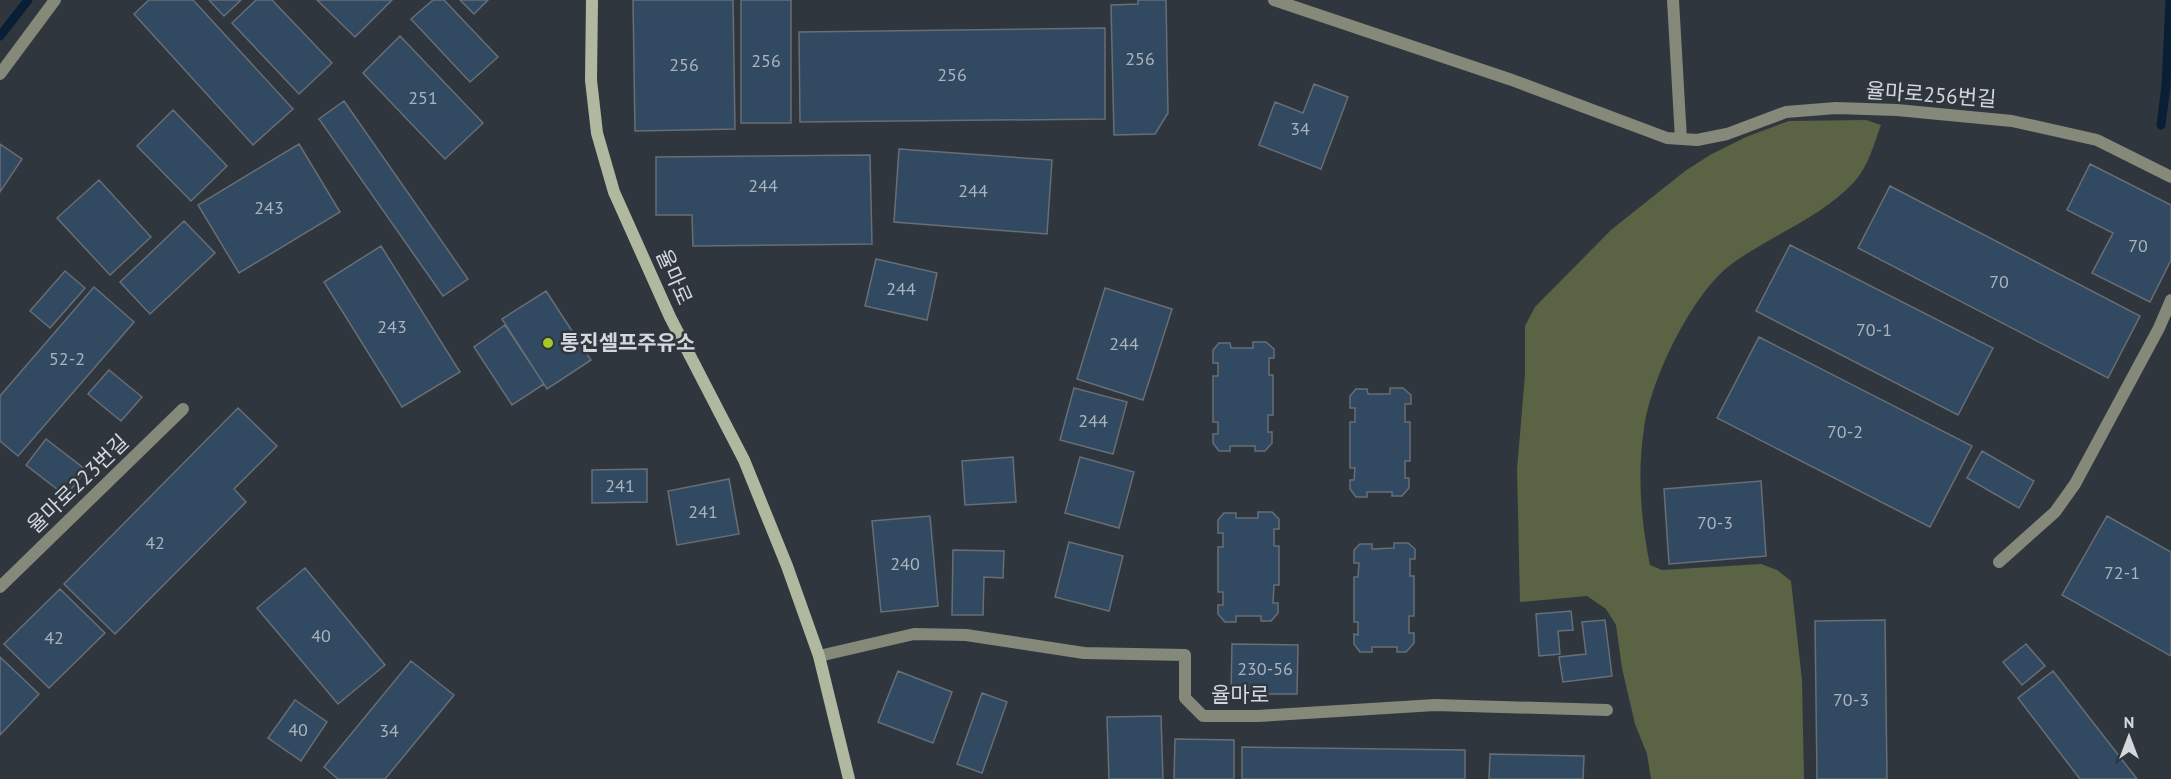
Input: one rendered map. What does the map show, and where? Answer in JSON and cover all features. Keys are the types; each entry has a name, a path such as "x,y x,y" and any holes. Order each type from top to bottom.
{"street":[{"name":"율마로","path":"592,0 591,80 597,133 614,192 670,317 744,460 787,566 819,656 849,779"}],"lane":[{"path":"0,74 55,0"},
{"name":"율마로256번길","path":"1274,0 1512,80 1667,138 1697,140 1727,134 1786,112 1836,108 1898,110 2012,121 2097,140 2171,177"},
{"path":"1673,0 1681,139"},
{"path":"1999,562 2055,512 2075,484 2159,328 2171,300"},
{"name":"율마로223번길","path":"0,587 183,409"},
{"name":"율마로","path":"819,656 914,634 966,635 1084,653 1185,655 1185,698 1203,716 1258,716 1435,705 1607,710"}],"green space":[{"path":"1866,120 1881,125 1867,162 1854,182 1826,207 1760,245 1729,266 1701,297 1675,341 1654,388 1642,446 1641,497 1650,565 1662,570 1761,564 1777,570 1791,581 1802,680 1804,779 1651,779 1647,754 1635,724 1622,668 1616,625 1606,609 1587,596 1520,602 1517,469 1525,375 1525,326 1535,307 1611,230 1685,171 1710,155 1746,137 1789,121"}],"building":[{"path":"149,0 193,0 293,109 253,145 134,14"},
{"path":"209,0 241,0 224,16"},
{"path":"256,0 272,0 332,63 299,94 232,23"},
{"path":"317,0 392,0 355,37"},
{"path":"433,0 444,0 498,57 470,82 411,19"},
{"path":"460,0 488,0 474,14"},
{"path":"633,0 733,0 735,129 635,131"},
{"path":"741,0 791,0 791,123 741,123"},
{"path":"1138,0 1166,0 1168,113 1155,134 1114,135 1111,5 1138,4"},
{"path":"1105,28 1105,119 800,122 799,32"},
{"path":"400,36 483,123 445,159 363,73"},
{"path":"1314,84 1348,97 1321,169 1259,145 1275,102 1303,113"},
{"path":"344,101 468,279 443,296 319,119"},
{"path":"173,110 227,166 191,201 137,146"},
{"path":"0,144 22,159 0,192"},
{"path":"299,144 340,212 239,273 198,205"},
{"path":"899,149 1052,160 1047,234 894,222"},
{"path":"870,155 872,244 693,246 692,215 656,215 656,157"},
{"path":"2090,164 2171,205 2171,260 2150,302 2092,273 2113,233 2067,210"},
{"path":"99,180 151,237 110,275 57,218"},
{"path":"1890,186 2140,316 2108,378 1858,248"},
{"path":"184,221 215,253 150,314 120,282"},
{"path":"1790,245 1993,348 1958,415 1756,311"},
{"path":"381,246 460,372 402,407 324,282"},
{"path":"876,259 937,273 927,320 865,306"},
{"path":"65,271 85,288 50,328 30,311"},
{"path":"94,287 134,322 18,456 0,441 0,396"},
{"path":"1105,288 1172,309 1143,400 1077,379"},
{"name":"통진셀프주유소","path":"546,291 591,360 547,389 502,319"},
{"path":"505,325 544,384 512,405 474,347"},
{"path":"1759,337 1972,446 1930,527 1717,418"},
{"path":"1253,342 1266,342 1274,349 1274,358 1269,358 1269,375 1273,375 1273,415 1268,415 1268,432 1272,432 1272,443 1265,451 1255,451 1255,446 1230,446 1230,451 1219,451 1213,443 1213,434 1218,434 1218,422 1213,422 1213,376 1218,376 1218,363 1213,363 1213,350 1219,343 1230,343 1231,348 1253,348"},
{"path":"109,370 142,397 121,421 88,394"},
{"path":"1074,388 1127,402 1113,454 1060,440"},
{"path":"1390,388 1403,388 1411,395 1411,404 1405,404 1405,422 1410,422 1410,461 1405,461 1405,478 1409,478 1409,488 1402,496 1392,496 1392,492 1367,492 1367,497 1356,497 1350,489 1350,480 1354,480 1355,468 1350,468 1350,422 1355,422 1355,408 1350,408 1350,396 1356,389 1367,389 1368,394 1390,394"},
{"path":"238,408 277,446 234,489 246,502 115,634 64,584"},
{"path":"46,439 86,470 66,496 26,465"},
{"path":"1982,451 2034,481 2019,508 1967,478"},
{"path":"1013,457 1016,502 965,505 962,461"},
{"path":"1080,457 1134,472 1119,528 1065,513"},
{"path":"647,469 647,502 592,503 592,470"},
{"path":"729,479 739,534 677,545 668,491"},
{"path":"1761,481 1766,556 1669,564 1664,489"},
{"path":"1258,512 1272,512 1279,519 1279,529 1274,529 1274,546 1279,546 1279,585 1274,585 1273,603 1278,603 1278,613 1271,621 1261,621 1261,616 1236,616 1236,622 1225,622 1218,614 1218,605 1223,605 1223,592 1218,592 1218,547 1223,547 1223,533 1218,533 1218,520 1224,513 1236,513 1236,518 1258,518"},
{"path":"930,516 938,606 881,612 872,521"},
{"path":"2107,516 2171,552 2171,656 2062,595"},
{"path":"1069,542 1123,556 1109,611 1055,597"},
{"path":"1394,543 1408,543 1415,549 1415,559 1410,559 1410,576 1414,576 1414,616 1409,616 1409,633 1414,633 1414,643 1406,652 1397,652 1397,647 1372,647 1372,652 1360,652 1354,644 1354,634 1358,635 1358,622 1354,622 1354,577 1358,577 1359,563 1354,563 1354,550 1360,544 1372,544 1372,549 1394,548"},
{"path":"953,550 1004,551 1003,578 984,577 983,615 952,615"},
{"path":"305,568 385,665 338,704 257,608"},
{"path":"60,589 105,633 49,688 4,644"},
{"path":"1571,611 1573,630 1558,631 1560,654 1539,656 1536,614"},
{"path":"1605,620 1612,676 1563,682 1559,657 1586,654 1582,622"},
{"path":"1885,620 1887,779 1817,779 1815,621"},
{"path":"1232,644 1298,645 1297,694 1231,694"},
{"path":"2026,644 2045,666 2022,685 2003,662"},
{"path":"0,657 39,694 0,735"},
{"path":"411,661 454,695 385,779 338,779 324,767"},
{"path":"898,671 952,692 933,743 878,722"},
{"path":"2053,671 2137,779 2080,779 2018,698"},
{"path":"982,693 1007,702 982,773 957,764"},
{"path":"295,700 327,722 301,761 268,738"},
{"path":"1161,716 1163,779 1109,779 1107,717"},
{"path":"1175,739 1234,740 1234,779 1174,779"},
{"path":"1242,747 1465,750 1465,779 1242,779"},
{"path":"1490,754 1584,756 1583,779 1489,779"}],"waterway":[{"path":"0,36 28,0"},
{"path":"2161,125 2166,86 2170,0"}],"place":[{"name":"통진셀프주유소","path":"548,343"}]}
